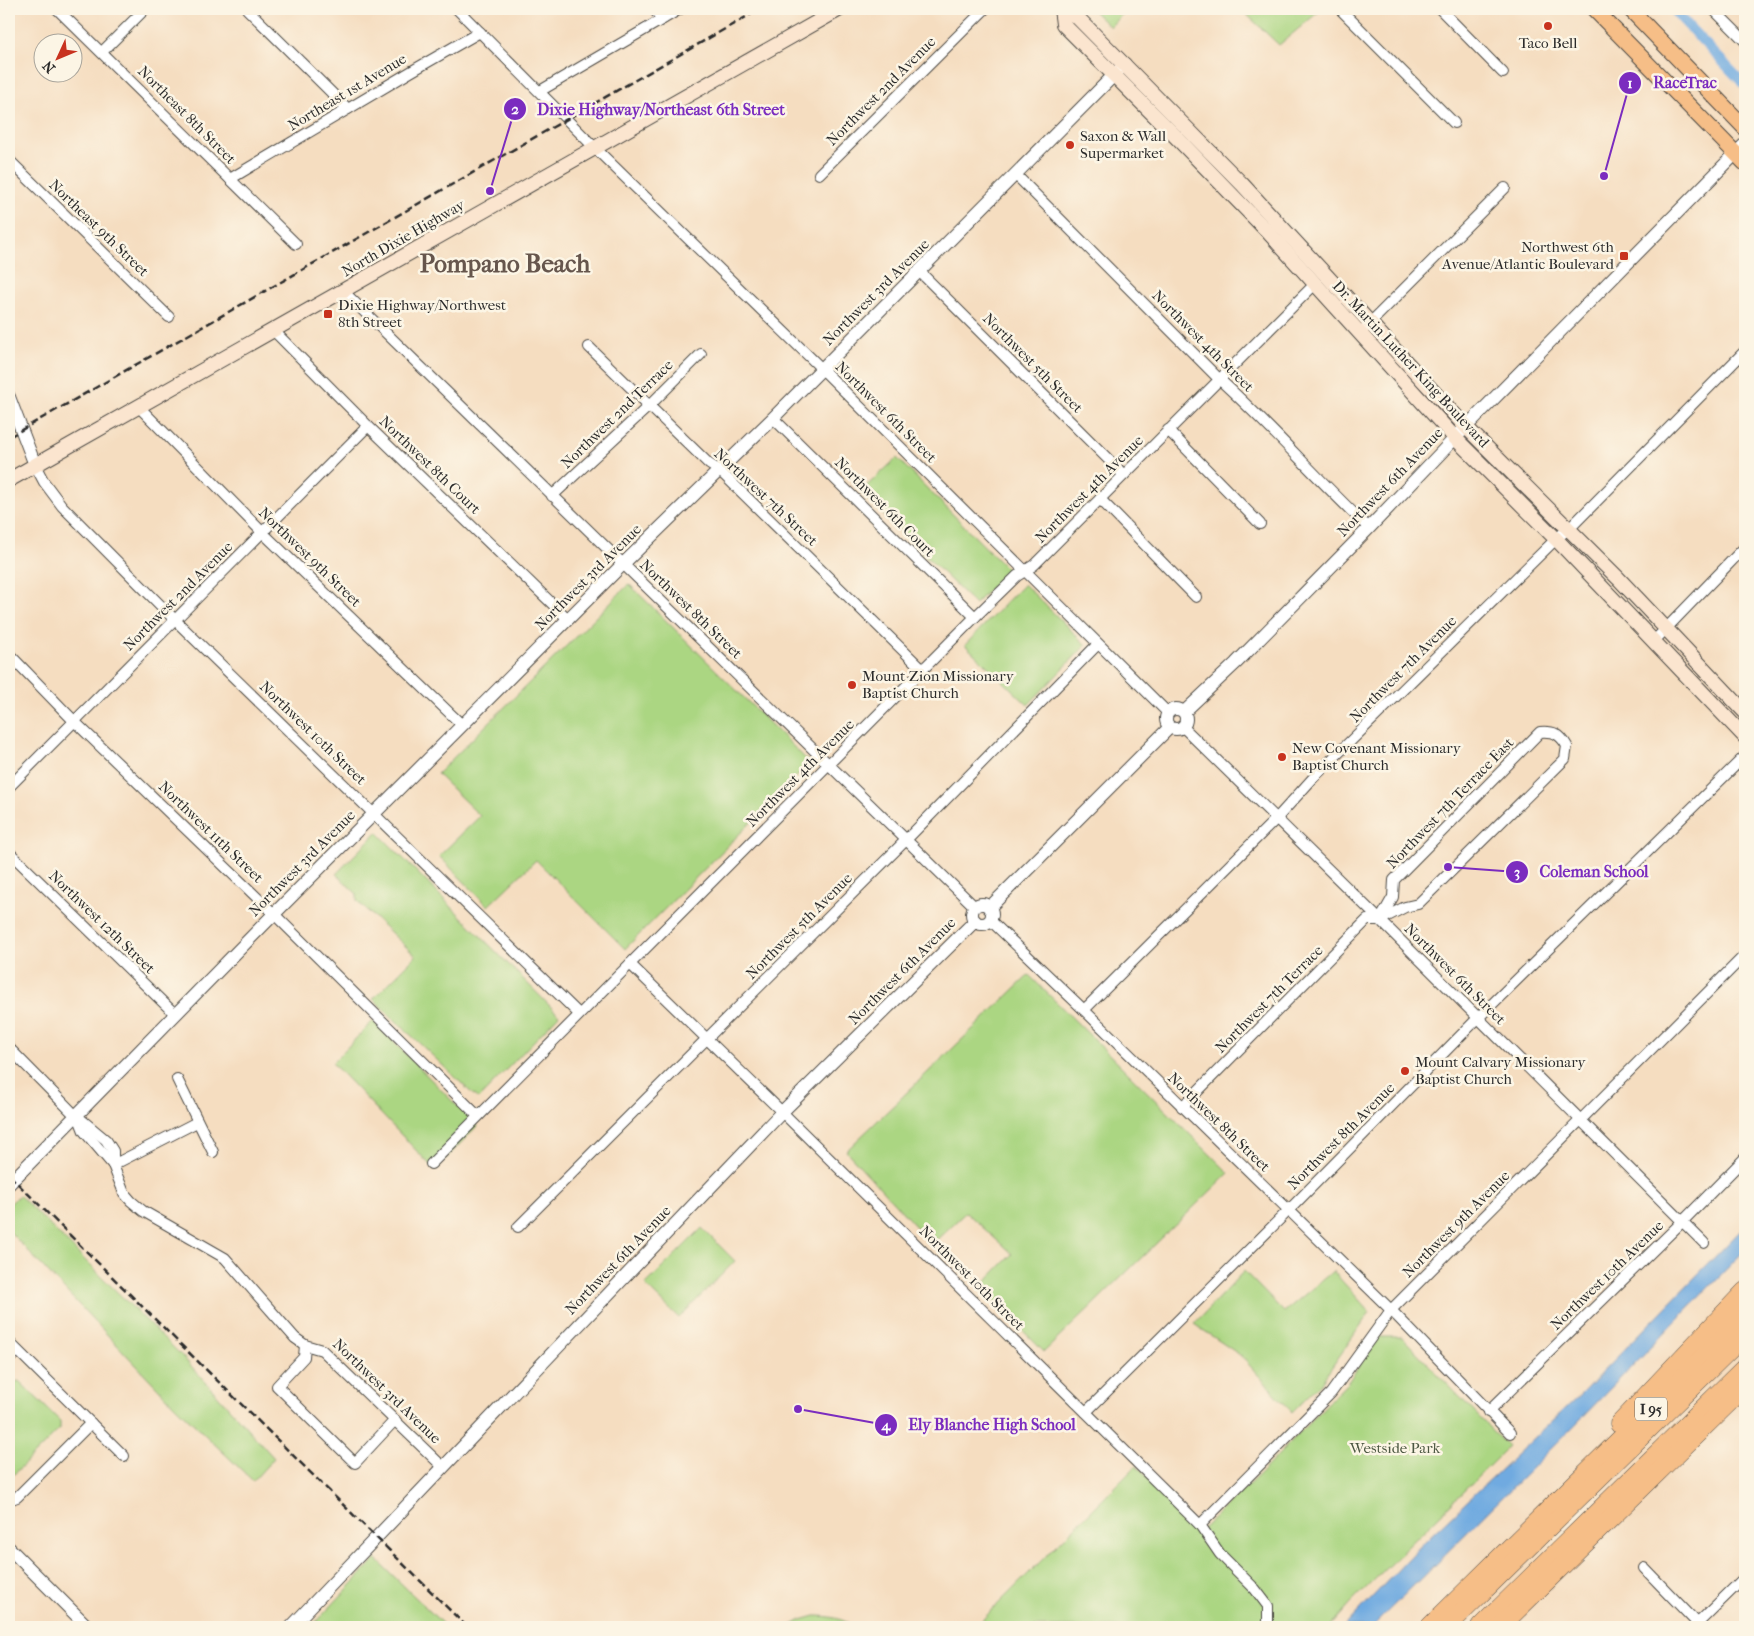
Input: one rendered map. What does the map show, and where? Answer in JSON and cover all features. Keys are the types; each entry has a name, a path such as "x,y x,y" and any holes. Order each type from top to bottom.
{"highway":[{"path":"1556,1502 1604,1440 1745,1291"},
{"name":"I 95","path":"1428,1627 1745,1316"},
{"path":"1447,1627 1745,1335"},
{"path":"1480,1627 1745,1368"},
{"path":"1500,1627 1745,1387"},
{"path":"1675,1455 1745,1399"}],"main road":[{"name":"North Dixie Highway","path":"9,480 840,9"},
{"name":"Dr. Martin Luther King Boulevard","path":"1061,9 1077,17 1187,126 1300,246 1456,438 1556,539 1745,737"},
{"name":"Dr. Martin Luther King Boulevard","path":"1061,9 1063,24 1176,137 1269,233 1315,284 1365,328 1569,528 1745,712"},
{"path":"1594,9 1742,154"},
{"path":"1633,12 1745,128"},
{"path":"1176,137 1187,126"}],"street":[{"name":"Northeast 8th Street","path":"57,9 296,244"},
{"path":"102,52 145,9"},
{"path":"247,9 348,109"},
{"name":"Northwest 6th Street","path":"457,9 595,148 822,369 1168,713"},
{"path":"653,9 663,18"},
{"path":"540,91 680,9"},
{"name":"Northwest 2nd Avenue","path":"819,174 986,9"},
{"path":"1340,9 1454,123"},
{"path":"1440,9 1504,73"},
{"path":"1713,9 1745,41"},
{"name":"Northeast 1st Avenue","path":"230,179 480,32"},
{"name":"Northwest 3rd Avenue","path":"9,1184 462,725 920,272 1124,64"},
{"name":"Northwest 6th Avenue","path":"1184,712 1236,663 1466,427 1742,154"},
{"name":"Northeast 9th Street","path":"9,160 169,317"},
{"name":"Northwest 4th Street","path":"1016,175 1369,528"},
{"path":"1365,328 1505,188"},
{"name":"Northwest 5th Street","path":"920,272 1124,475"},
{"name":"Northwest 4th Avenue","path":"431,1164 578,1014 975,617 1024,571 1034,565 1315,284"},
{"name":"Northwest 8th Street","path":"343,291 975,907"},
{"name":"Northwest 8th Court","path":"273,330 368,426 568,619"},
{"name":"Northwest 7th Street","path":"589,347 709,464 720,471 923,670"},
{"name":"Northwest 7th Avenue","path":"1084,1010 1277,818 1314,777 1569,528 1745,351"},
{"name":"Northwest 2nd Terrace","path":"552,496 650,405 701,354"},
{"path":"9,397 35,465"},
{"name":"Northwest 9th Street","path":"139,407 262,532 462,725"},
{"name":"Northwest 6th Court","path":"773,418 975,617"},
{"name":"Northwest 2nd Avenue","path":"9,786 368,426"},
{"path":"1168,430 1260,524"},
{"name":"Northwest 10th Street","path":"35,465 44,482 62,506 175,620 578,1014"},
{"path":"1100,499 1196,597"},
{"path":"1654,641 1745,547"},
{"name":"Northwest 5th Avenue","path":"518,1227 906,840 1098,644"},
{"name":"Northwest 11th Street","path":"9,654 74,721 274,914 478,1116"},
{"path":"1178,709 1184,712 1186,722 1183,727 1175,730 1166,722 1168,713 1178,709"},
{"path":"989,914 980,904 975,907 972,916 975,922 984,924 989,914 1170,727"},
{"name":"Northwest 6th Street","path":"1183,727 1582,1120 1704,1243"},
{"name":"Northwest 7th Terrace East","path":"1380,920 1393,897 1394,880 1498,774 1540,732 1552,731 1562,736"},
{"name":"Northwest 7th Terrace","path":"1182,1107 1367,920 1380,920 1405,907 1418,904 1565,759 1567,746 1562,736"},
{"name":"Northwest 8th Avenue","path":"1086,1412 1478,1018 1745,756"},
{"name":"Northwest 12th Street","path":"9,852 175,1014"},
{"name":"Northwest 8th Street","path":"989,914 1182,1107 1390,1310 1510,1433"},
{"name":"Northwest 6th Avenue","path":"291,1627 782,1112 975,922"},
{"name":"Northwest 9th Avenue","path":"1200,1525 1332,1393 1390,1310 1745,955"},
{"name":"Northwest 10th Street","path":"630,964 1200,1525 1220,1554 1268,1606 1268,1627"},
{"path":"9,1048 77,1115"},
{"path":"176,1079 213,1152"},
{"name":"Northwest 3rd Avenue","path":"77,1115 106,1140 113,1151 113,1165 124,1193 131,1201 143,1211 225,1258 295,1338 305,1345 322,1350 444,1467"},
{"path":"113,1165 197,1122"},
{"name":"Northwest 10th Avenue","path":"1488,1412 1745,1158"},
{"path":"9,1342 124,1456"},
{"path":"305,1345 304,1357 277,1386 355,1462 395,1420"},
{"path":"9,1359 17,1351"},
{"path":"9,1500 17,1497 91,1423"},
{"path":"9,1548 88,1627"},
{"path":"1644,1568 1697,1626 1745,1577"}],"green space":[{"path":"1091,9 1123,9 1121,15 1110,27"},
{"path":"1241,9 1322,9 1279,45"},
{"path":"897,458 1008,570 975,604 860,492"},
{"path":"629,584 810,763 625,949 536,860 488,906 439,856 480,816 437,774"},
{"path":"1024,584 1086,645 1028,705 965,645"},
{"path":"377,832 559,1015 478,1099 373,999 416,956 357,901 357,894 336,874"},
{"path":"1029,975 1229,1173 1044,1352 980,1287 1012,1254 966,1212 932,1244 846,1151"},
{"path":"373,1021 477,1126 435,1170 332,1063"},
{"path":"19,1195 182,1356 274,1458 253,1481 174,1405 9,1231 9,1205"},
{"path":"702,1228 735,1261 679,1318 645,1285"},
{"path":"1244,1271 1284,1312 1333,1271 1370,1312 1320,1384 1292,1412 1240,1355 1194,1324"},
{"name":"Westside Park","path":"1379,1337 1402,1337 1508,1447 1350,1604 1330,1627 975,1627 1136,1466 1201,1530 1261,1473 1348,1382"},
{"path":"19,1381 60,1421 60,1429 9,1477 9,1386"},
{"path":"376,1559 446,1627 311,1627"},
{"path":"815,1616 836,1618 855,1627 788,1627 801,1620"}],"water":[{"path":"1745,1226 1745,1250 1571,1429 1372,1627 1344,1627 1428,1538 1580,1395"}],"waterway":[{"path":"1672,9 1745,85"}],"railway":[{"path":"9,437 760,9"},
{"path":"9,1175 467,1627"}],"place":[{"name":"Taco Bell","path":"1548,26"},
{"name":"Saxon & Wall Supermarket","path":"1070,145"},
{"name":"RaceTrac","path":"1604,176"},
{"name":"Dixie Highway/Northeast 6th Street","path":"490,191"},
{"name":"Northwest 6th Avenue/Atlantic Boulevard","path":"1624,256"},
{"name":"Dixie Highway/Northwest 8th Street","path":"328,314"},
{"name":"Mount Zion Missionary Baptist Church","path":"852,685"},
{"name":"New Covenant Missionary Baptist Church","path":"1282,757"},
{"name":"Coleman School","path":"1448,867"},
{"name":"Mount Calvary Missionary Baptist Church","path":"1405,1071"},
{"name":"Ely Blanche High School","path":"798,1409"}],"district":[{"name":"Pompano Beach","path":"505,263"}]}
